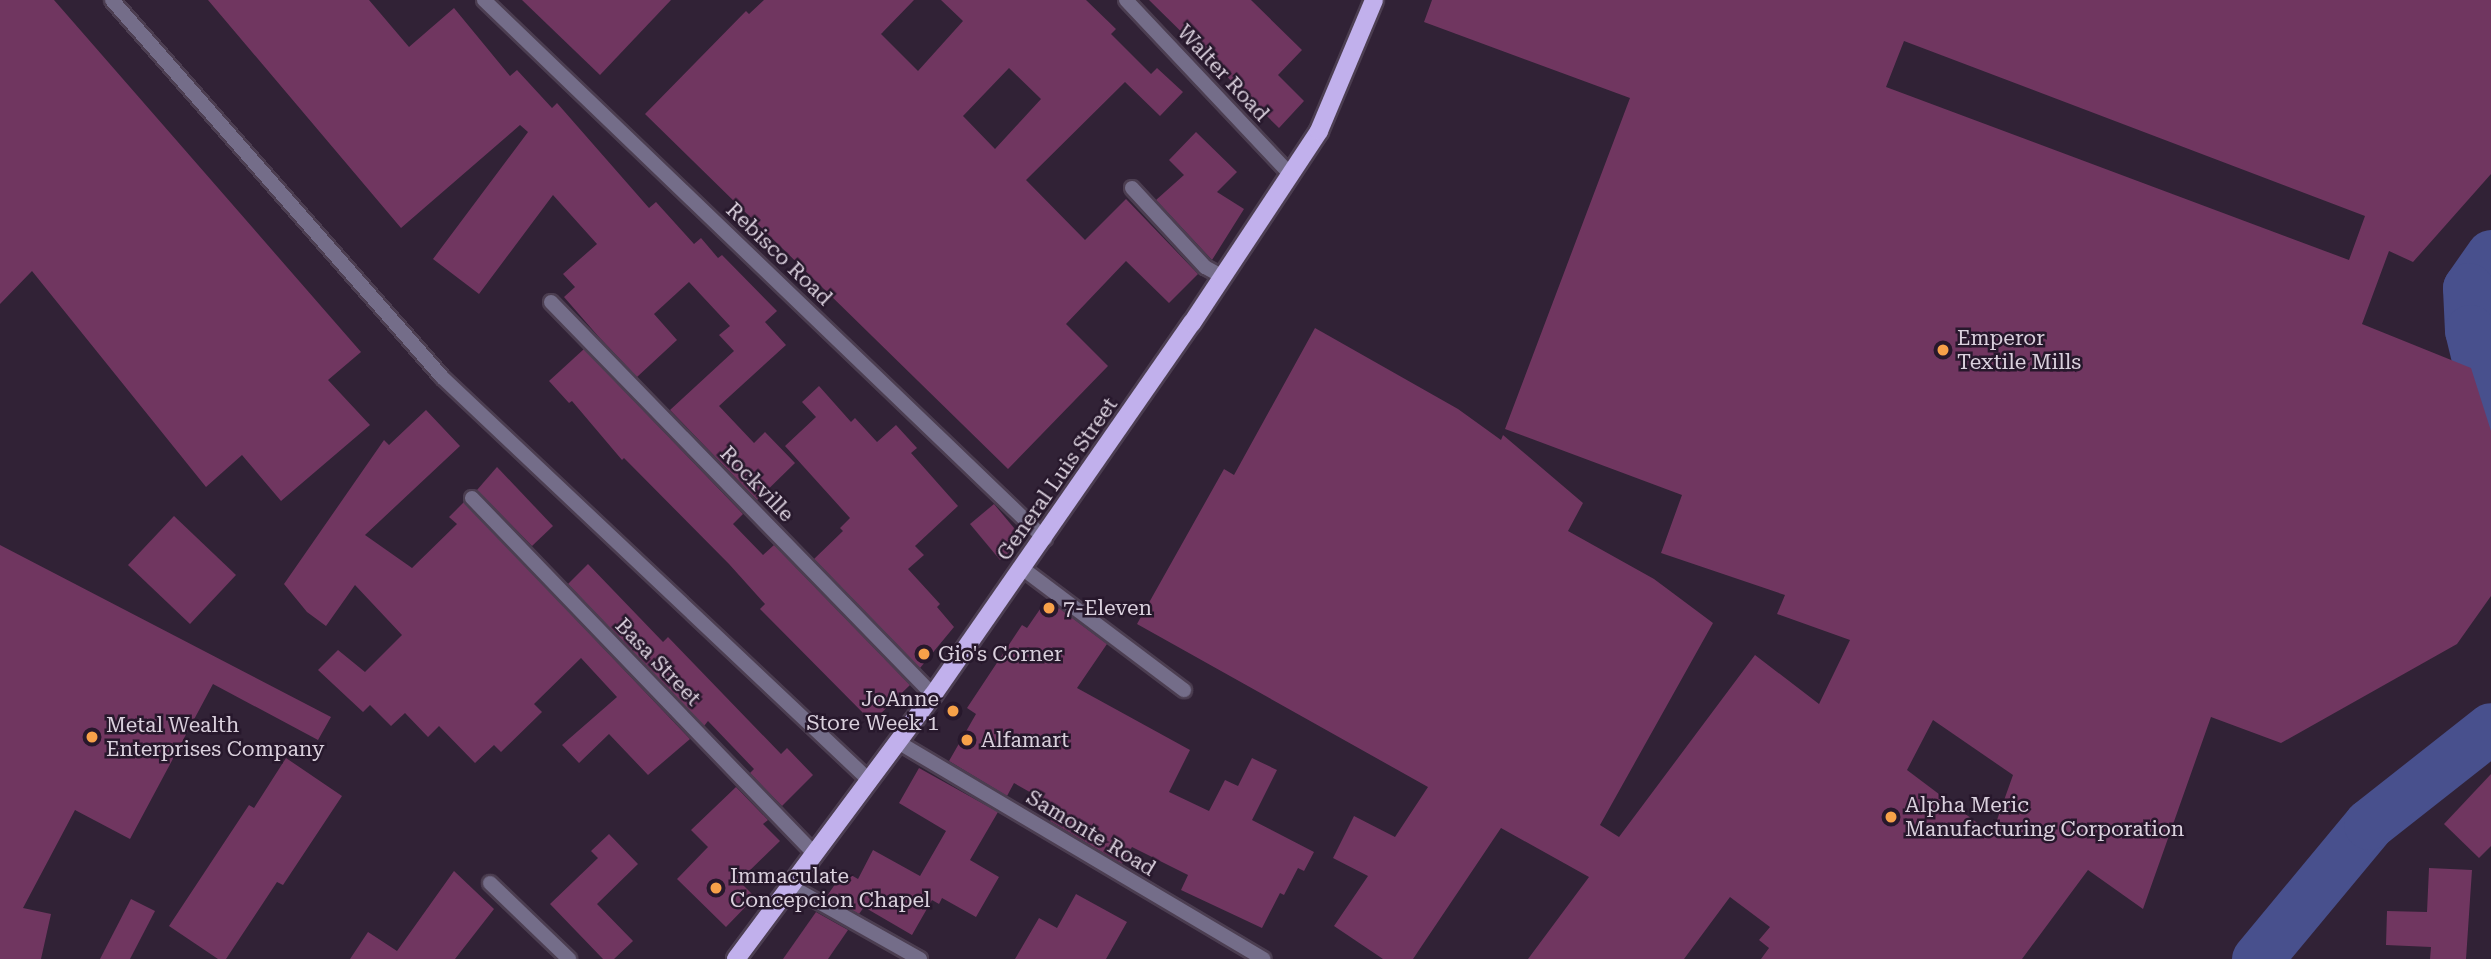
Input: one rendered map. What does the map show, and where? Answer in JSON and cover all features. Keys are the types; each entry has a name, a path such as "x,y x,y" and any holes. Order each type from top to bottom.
{"main road":[{"name":"General Luis Street","path":"736,959 792,887 1045,539 1290,174 1337,94 1374,0"}],"street":[{"path":"112,0 372,303 442,377 870,780"},
{"name":"Rebisco Road","path":"484,0 1045,539"},
{"name":"Walter Road","path":"1126,0 1290,174"},
{"path":"1132,188 1205,267 1221,276"},
{"name":"Rockville","path":"551,302 933,695"},
{"name":"Basa Street","path":"472,498 814,854"},
{"path":"1022,568 1184,690"},
{"name":"Samonte Road","path":"898,742 1263,959"},
{"path":"489,883 569,959"},
{"path":"792,887 920,959"}],"building":[{"path":"0,0 54,0 361,352 328,380 370,425 281,501 242,455 206,487 32,271 0,304"},
{"path":"208,0 369,0 409,47 454,8 510,76 517,70 552,108 557,103 649,208 656,202 694,244 701,238 718,258 722,255 777,311 765,322 786,345 719,406 754,443 765,432 795,463 757,500 670,410 734,351 719,335 730,326 689,282 654,314 677,340 637,377 598,336 564,297 575,287 563,274 597,244 553,195 479,294 433,259 528,132 520,125 401,228"},
{"path":"522,0 671,0 600,75"},
{"path":"764,0 914,0 881,34 918,71 963,21 941,0 1086,0 1116,29 1111,34 1151,74 1157,68 1183,92 1160,116 1125,82 1026,180 1085,240 1126,199 1198,274 1169,303 1126,261 1066,324 1108,366 1008,469 645,114 746,11 749,14","holes":["1009,68 1041,99 995,149 963,116"]},
{"path":"1149,0 1251,0 1302,50 1278,75 1304,101 1279,128"},
{"path":"1432,0 2491,0 2491,174 2413,262 2389,251 2362,324 2471,368 2491,431 2491,596 2457,644 2281,743 2211,717 2143,909 2088,870 2022,959 1761,959 1769,948 1759,940 1770,927 1730,897 1684,959 1528,959 1589,877 1501,828 1413,959 1383,959 1334,926 1368,876 1333,858 1354,816 1395,837 1428,787 1137,624 1224,469 1234,475 1315,328 1458,409 1501,440 1503,435 1583,503 1568,531 1654,579 1713,623 1600,825 1619,837 1755,655 1819,704 1850,640 1777,614 1785,595 1661,553 1682,495 1505,429 1630,98 1424,22","holes":["1904,41 2365,216 2349,260 1886,87","1933,720 2013,775 1992,834 1907,770"]},
{"path":"1196,132 1237,172 1217,192 1244,209 1212,260 1156,200 1184,175 1169,160"},
{"path":"584,349 743,514 733,524 763,555 774,545 910,685 872,722 760,609 765,604 729,564 624,458 622,460 572,401 569,403 549,381"},
{"path":"819,386 851,422 855,418 877,442 896,425 917,448 911,453 958,506 915,546 924,555 908,569 940,604 937,607 954,627 920,668 814,559 843,531 840,528 850,518 785,446 816,417 802,402"},
{"path":"426,410 460,446 365,535 412,568 457,524 449,517 464,502 690,739 648,775 609,734 579,763 562,745 617,697 581,658 534,704 542,712 501,752 494,745 475,763 439,726 428,737 405,713 391,726 370,705 363,712 318,670 338,650 365,672 402,635 355,585 326,626 307,612 284,584 384,440 389,445"},
{"path":"497,467 553,526 532,546 477,490"},
{"path":"994,504 1024,540 1000,560 970,524"},
{"path":"174,516 236,575 190,624 128,565"},
{"name":"Metal Wealth Enterprises Company","path":"0,545 331,717 318,740 213,684 130,839 75,810 23,908 51,914 41,959 0,959"},
{"path":"588,564 663,642 668,637 781,754 787,748 813,775 782,806 750,773 754,769 708,721 704,726 568,584"},
{"path":"1047,599 1107,644 1077,688 1190,750 1169,792 1209,811 1225,780 1238,786 1252,758 1277,770 1252,820 1314,852 1304,871 1298,868 1284,895 1280,893 1262,928 1181,890 1188,875 1132,847 1122,864 1050,821 1058,808 1014,783 1007,796 949,761 976,714 967,708 1022,625 1027,628"},
{"path":"286,758 342,796 283,885 277,882 226,959 218,959 169,926 249,805 254,808"},
{"path":"919,768 998,812 970,860 999,877 976,917 942,898 939,904 932,900 912,935 864,907 859,914 827,896 844,871 858,879 873,850 920,876 946,831 899,803"},
{"path":"2491,774 2491,846 2479,858 2444,824"},
{"path":"736,787 768,820 763,824 780,841 739,881 755,897 726,927 677,879 708,847 691,830"},
{"path":"609,834 638,864 597,904 633,941 614,959 603,959 550,904 598,858 591,851"},
{"path":"2429,868 2472,870 2466,959 2430,959 2431,947 2386,945 2387,911 2427,912"},
{"path":"454,871 494,909 455,959 350,959 368,932 397,951"},
{"path":"1076,894 1127,922 1106,959 1015,959 1039,918 1057,928"},
{"path":"131,899 155,911 130,959 100,959"},
{"path":"816,912 848,930 828,959 783,959"}],"waterway":[{"path":"2491,255 2468,288 2470,330 2491,417"},
{"path":"2257,959 2369,824 2491,728"}],"place":[{"name":"Emperor Textile Mills","path":"1943,350"},
{"name":"7-Eleven","path":"1049,608"},
{"name":"Gio's Corner","path":"924,654"},
{"name":"JoAnne Store Week 1","path":"953,711"},
{"name":"Metal Wealth Enterprises Company","path":"92,737"},
{"name":"Alfamart","path":"967,740"},
{"name":"Alpha Meric Manufacturing Corporation","path":"1891,817"},
{"name":"Immaculate Concepcion Chapel","path":"716,888"}]}
